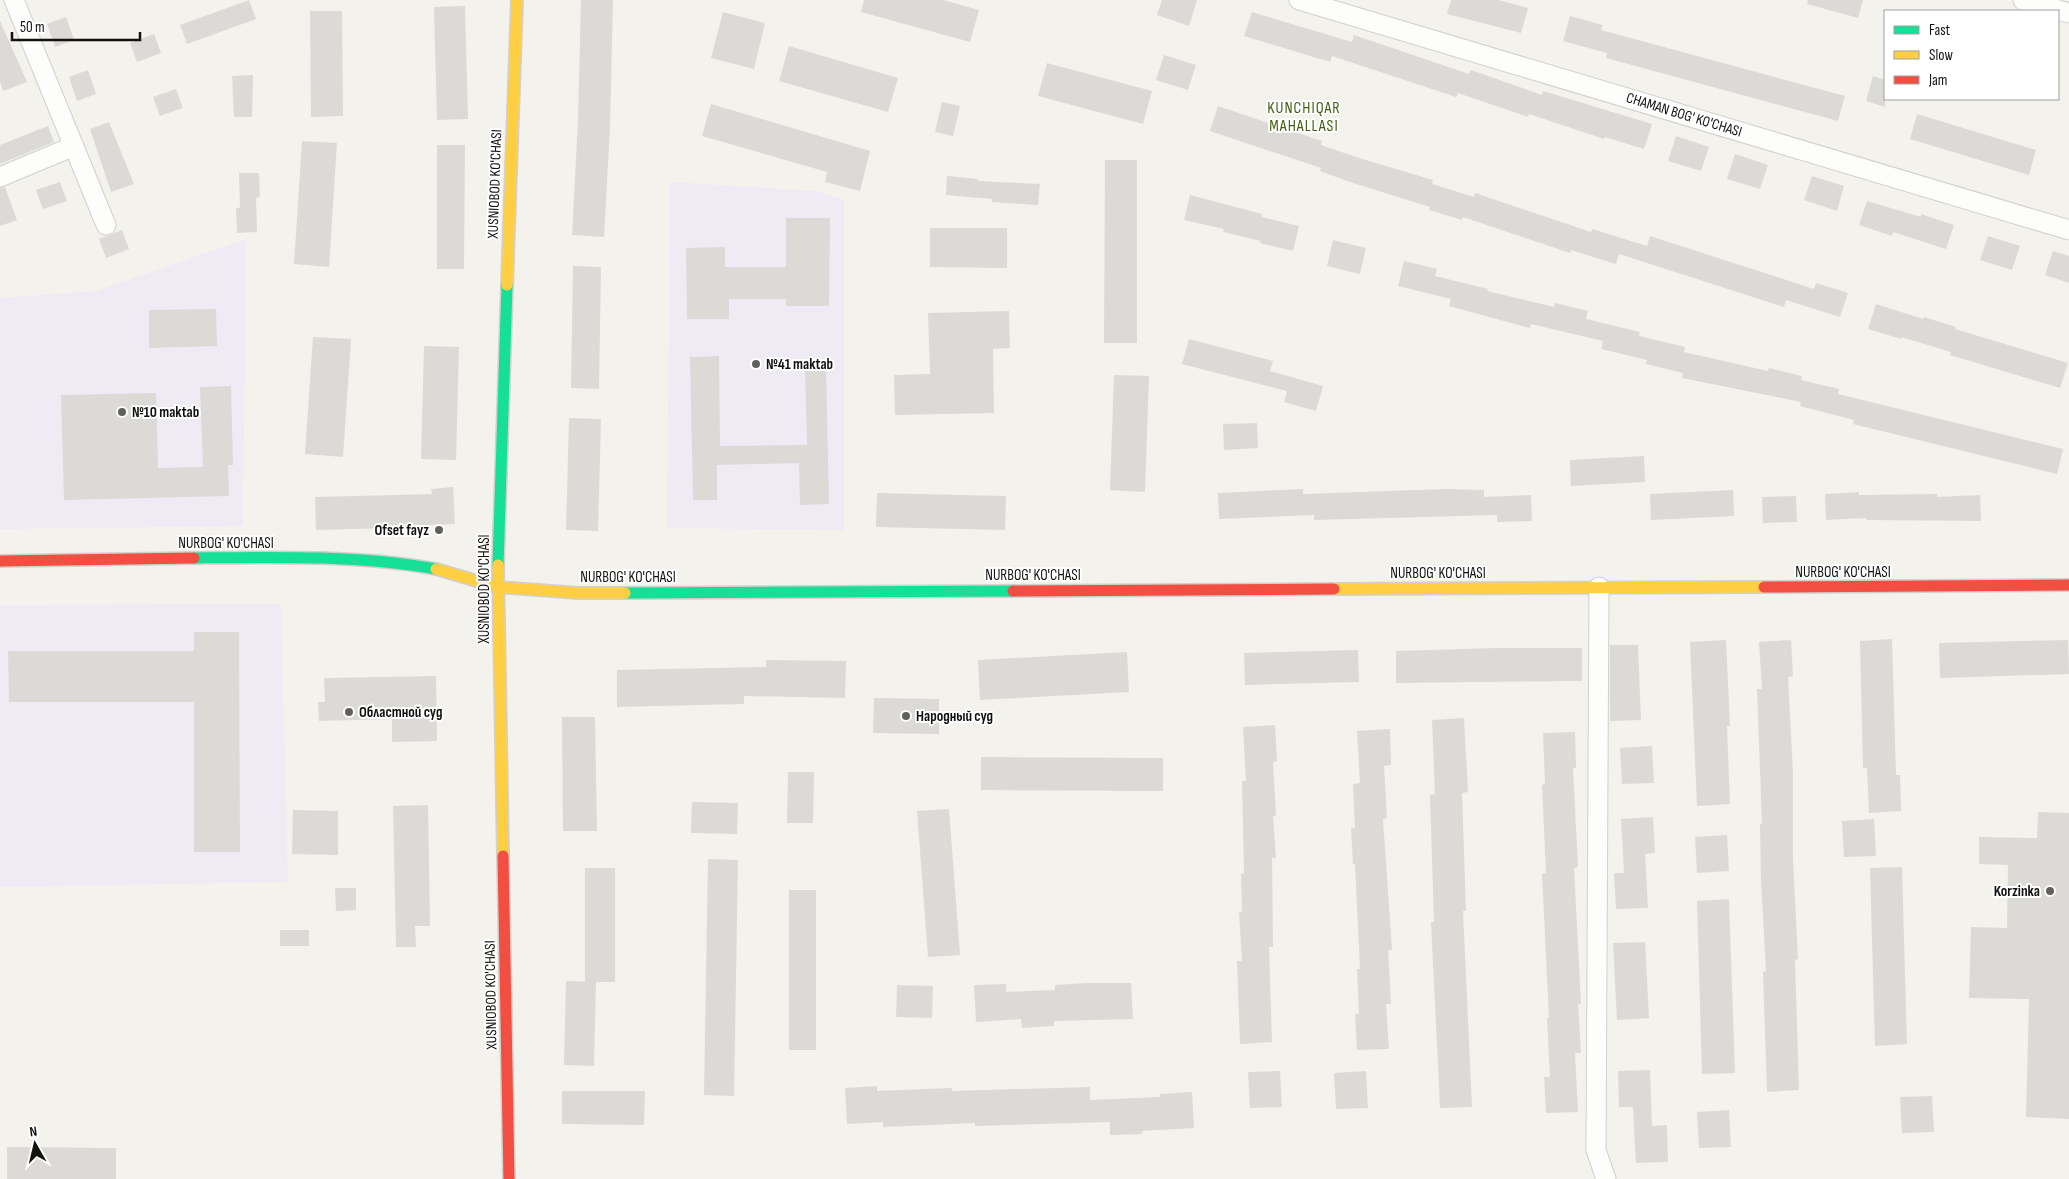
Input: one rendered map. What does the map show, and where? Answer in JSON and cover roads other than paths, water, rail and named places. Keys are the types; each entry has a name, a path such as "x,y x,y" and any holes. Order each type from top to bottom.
{"street":[{"path":"14,0 106,225"},
{"name":"XUSNIOBOD KO'CHASI","path":"509,1179 502,718 497,587 517,0"},
{"name":"CHAMAN BOG' KO'CHASI","path":"1299,0 2069,230"},
{"path":"2023,0 2058,10"},
{"path":"0,177 74,146"},
{"name":"NURBOG' KO'CHASI","path":"0,561 254,557 392,561 448,571 497,587 578,593 2069,585"},
{"path":"1600,587 1596,1150 1606,1179"}],"place":[{"name":"№41 maktab","path":"756,364"},
{"name":"№10 maktab","path":"122,412"},
{"name":"Ofset fayz","path":"439,530"},
{"name":"Областной суд","path":"349,712"},
{"name":"Народный суд","path":"906,716"},
{"name":"Korzinka","path":"2050,891"}],"district":[{"name":"KUNCHIQAR MAHALLASI","path":"1304,117"}]}
